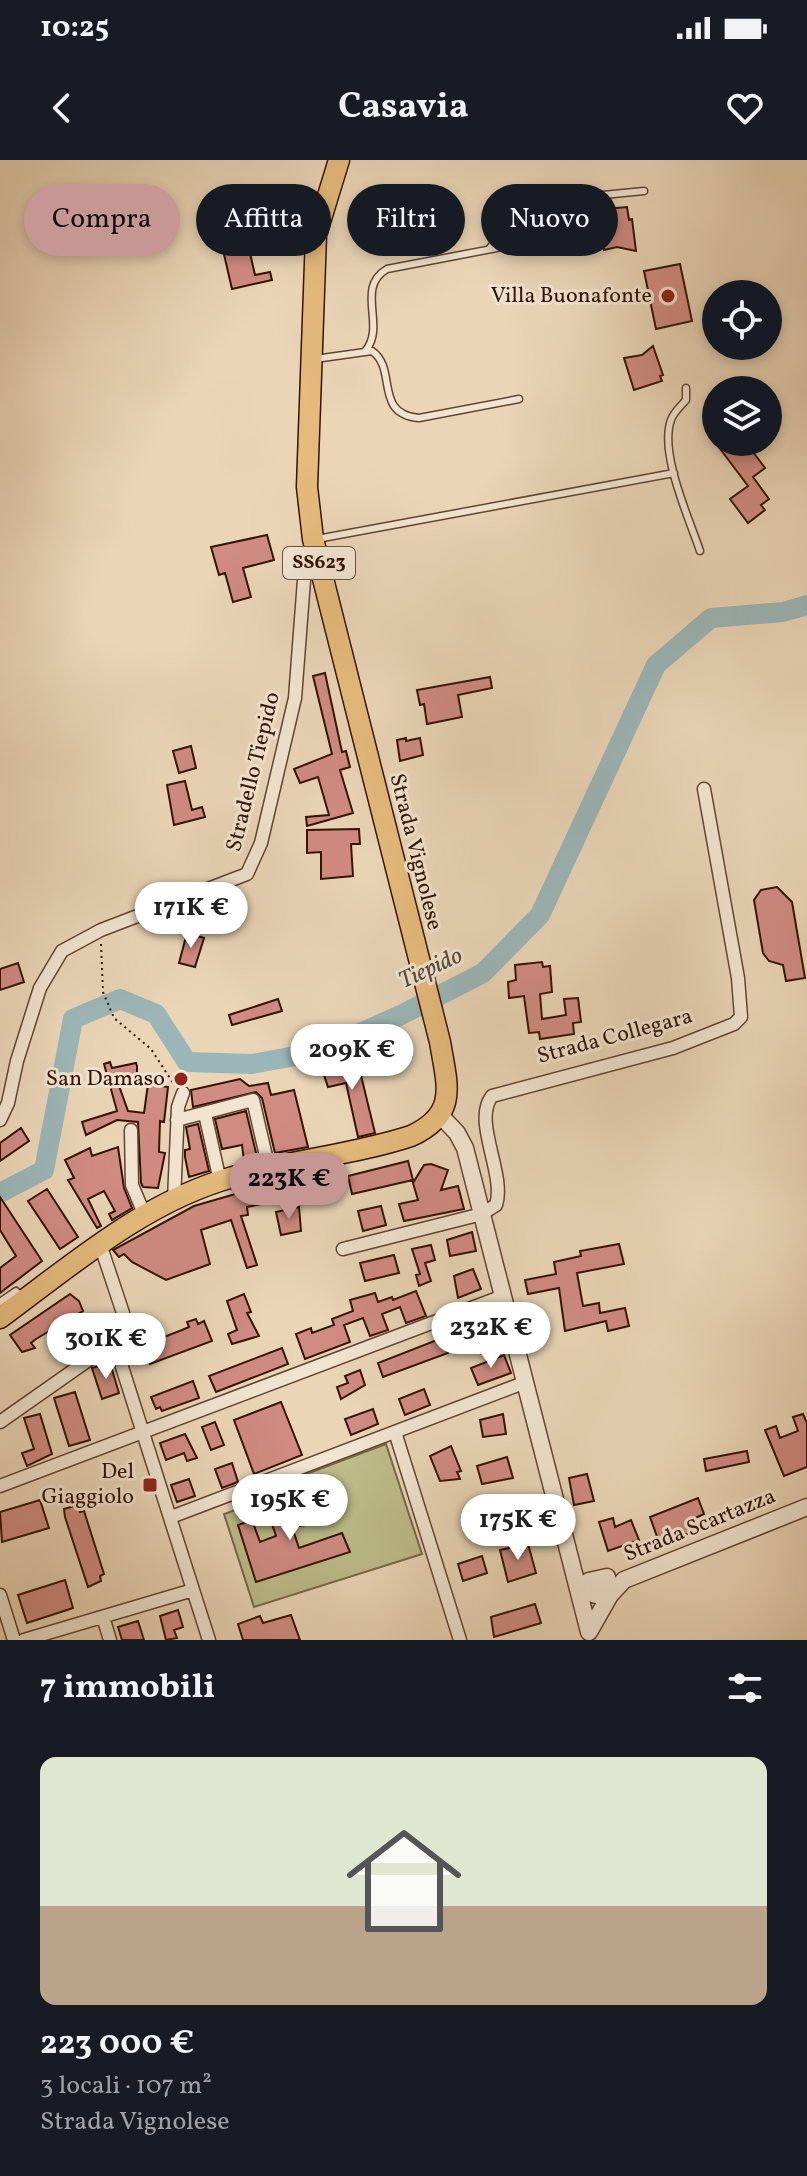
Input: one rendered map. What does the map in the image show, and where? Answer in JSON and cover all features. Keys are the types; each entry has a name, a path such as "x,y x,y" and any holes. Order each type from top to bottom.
{"main road":[{"name":"Strada Vignolese","path":"339,160 316,235 307,487 313,539 440,1042 447,1089 441,1116"},
{"path":"0,1318 100,1244 174,1200 220,1181 397,1141 425,1130 441,1116"}],"street":[{"name":"Stradello Tiepido","path":"0,1120 8,1103 17,1061 46,976 62,951 101,930 247,874 261,843 295,698 305,567 313,539"},
{"name":"Strada Collegara","path":"482,1214 496,1205 499,1196 486,1117 487,1103 492,1096 515,1087 673,1048 734,1024 741,1017 738,978 704,789"},
{"path":"174,1200 178,1114 183,1093"},
{"path":"178,1114 205,1114 253,1100 269,1169"},
{"path":"205,1114 220,1181"},
{"path":"441,1116 463,1143 590,1636"},
{"path":"131,1130 132,1185 145,1216"},
{"path":"343,1249 482,1214"},
{"path":"100,1244 123,1313 122,1367 209,1640"},
{"path":"0,1486 503,1296"},
{"path":"0,1422 124,1335"},
{"path":"171,1517 526,1382"},
{"path":"395,1432 460,1640"},
{"name":"Strada Scartazza","path":"590,1636 615,1582 807,1507"},
{"path":"567,1549 589,1569 615,1582 596,1595 579,1589"},
{"path":"24,1640 193,1590"},
{"path":"0,1595 14,1640"},
{"path":"103,1617 110,1640"}],"lane":[{"path":"618,194 644,191"},
{"path":"366,350 376,333 371,300 379,273 481,251"},
{"path":"312,359 366,350 379,356 392,403 407,417 419,418 519,399"},
{"path":"686,388 686,400 672,417 670,425 674,473 700,551"},
{"path":"313,539 674,473"},
{"path":"0,1302 16,1291 25,1299"}],"path":[{"path":"101,930 103,992 114,1018 151,1049 174,1084 178,1114"}],"shaded area":[{"path":"386,1444 422,1554 254,1607 224,1514 296,1488 293,1479"}],"building":[{"path":"627,207 629,220 632,219 636,251 618,247 618,208"},
{"path":"224,256 251,256 255,275 270,272 272,280 232,289"},
{"name":"Villa Buonafonte","path":"680,264 692,321 656,329 644,271"},
{"path":"653,346 663,375 660,376 662,381 634,390 624,358 642,355"},
{"path":"726,456 756,456 765,468 753,477 769,499 761,505 765,510 748,523 730,499 748,486"},
{"path":"267,535 274,560 243,568 251,597 233,602 225,573 219,575 211,547"},
{"path":"325,673 342,752 346,751 350,767 340,770 353,813 307,826 306,817 329,815 318,777 300,783 294,769 332,754 313,676"},
{"path":"490,677 492,688 458,695 462,717 427,724 424,704 420,705 417,690"},
{"path":"406,738 406,741 420,738 423,755 400,761 397,740"},
{"path":"191,746 196,768 179,773 173,751"},
{"path":"185,781 192,810 202,807 205,817 174,825 167,785"},
{"path":"359,829 360,844 351,844 353,876 321,879 321,852 307,853 307,830"},
{"path":"777,887 792,902 805,978 786,981 783,965 769,961 763,953 754,900 761,890"},
{"path":"187,933 204,938 195,967 179,963"},
{"path":"542,962 543,967 550,966 552,992 540,994 542,1019 566,1015 564,999 578,998 581,1022 573,1023 574,1034 540,1039 539,1032 529,1033 524,996 509,998 508,982 516,980 515,965"},
{"path":"18,963 24,982 0,990 0,969"},
{"path":"278,999 282,1011 232,1025 229,1015"},
{"path":"356,1055 375,1133 358,1137 346,1083 328,1087 322,1069"},
{"path":"110,1062 112,1068 136,1063 137,1082 118,1083 128,1111 144,1113 148,1084 168,1087 164,1122 160,1121 159,1152 165,1153 158,1188 143,1187 141,1183 138,1122 117,1120 86,1135 82,1122 117,1111 104,1064"},
{"path":"240,1079 249,1086 268,1083 271,1095 294,1090 308,1147 275,1153 262,1098 256,1092 193,1107 191,1090"},
{"path":"246,1111 257,1157 244,1161 242,1145 222,1149 215,1119"},
{"path":"198,1124 209,1171 189,1177 185,1157 185,1150 190,1149 186,1127"},
{"path":"21,1128 29,1141 0,1161 0,1143"},
{"path":"118,1147 124,1188 132,1208 112,1220 109,1214 115,1211 104,1191 88,1199 101,1226 97,1228 68,1180 74,1178 65,1160 90,1148 92,1156"},
{"path":"408,1161 413,1180 352,1194 348,1176"},
{"path":"431,1164 448,1170 441,1190 458,1186 464,1209 404,1221 399,1204 418,1200 413,1183 424,1165"},
{"path":"326,1174 332,1201 323,1203 322,1197 311,1197 306,1178"},
{"path":"263,1186 267,1203 247,1207 248,1215 241,1216 257,1265 247,1268 231,1220 201,1230 210,1264 166,1280 132,1262 124,1254 119,1257 113,1250 194,1206"},
{"path":"47,1189 78,1237 60,1249 28,1201"},
{"path":"0,1197 42,1261 0,1293 0,1268 16,1256 0,1230"},
{"path":"381,1206 386,1225 363,1231 358,1211"},
{"path":"299,1207 301,1231 281,1235 276,1212"},
{"path":"472,1232 476,1251 450,1256 447,1240"},
{"path":"619,1244 624,1264 577,1273 583,1306 599,1303 600,1313 625,1308 629,1326 608,1331 606,1321 565,1331 559,1288 528,1294 525,1280 556,1274 554,1262 581,1256 580,1251"},
{"path":"431,1245 435,1260 425,1263 431,1281 419,1286 416,1275 420,1274 412,1249"},
{"path":"394,1255 399,1273 365,1281 360,1263"},
{"path":"473,1269 481,1289 458,1298 454,1276"},
{"path":"416,1291 426,1316 406,1323 400,1307 382,1314 388,1330 370,1336 363,1318 344,1325 350,1342 305,1359 296,1334 311,1328 312,1333 334,1325 332,1319 353,1311 350,1300 375,1293 378,1302 392,1297 393,1300"},
{"path":"70,1294 79,1301 83,1311 36,1339 31,1343 35,1348 22,1352 10,1335"},
{"path":"244,1294 251,1312 247,1313 259,1336 232,1344 228,1334 237,1330 227,1301"},
{"path":"196,1319 198,1324 204,1321 212,1341 150,1364 143,1345 150,1342 148,1337 157,1334 159,1339 189,1327 187,1322"},
{"path":"494,1319 501,1338 484,1344 476,1323"},
{"path":"442,1338 448,1353 383,1377 378,1363"},
{"path":"282,1348 288,1364 216,1392 209,1376"},
{"path":"504,1355 511,1373 478,1385 471,1368"},
{"path":"110,1363 119,1393 102,1399 92,1368"},
{"path":"360,1370 365,1385 341,1399 337,1387 348,1383 345,1376"},
{"path":"193,1381 199,1398 162,1411 160,1407 156,1409 151,1397"},
{"path":"424,1389 430,1405 405,1415 399,1399"},
{"path":"75,1392 90,1440 69,1446 54,1398"},
{"path":"281,1402 302,1455 254,1474 234,1420"},
{"path":"373,1409 378,1424 351,1435 345,1419"},
{"path":"40,1414 52,1454 27,1466 22,1453 34,1449 24,1418"},
{"path":"503,1414 506,1434 483,1437 480,1420"},
{"path":"803,1414 807,1423 807,1467 784,1476 765,1430 776,1426 780,1438 798,1431 793,1417"},
{"path":"215,1422 224,1445 211,1450 202,1427"},
{"path":"185,1434 197,1458 187,1461 184,1453 166,1460 160,1443"},
{"path":"451,1446 461,1471 457,1472 460,1479 440,1481 430,1456"},
{"path":"747,1451 749,1462 706,1471 704,1459"},
{"path":"507,1457 513,1478 482,1484 477,1466"},
{"path":"232,1463 238,1482 222,1488 215,1469"},
{"path":"587,1474 594,1501 574,1505 569,1478"},
{"path":"189,1479 195,1496 177,1502 171,1485"},
{"path":"698,1498 704,1514 691,1520 695,1531 660,1545 650,1517"},
{"path":"313,1499 325,1502 328,1514 320,1523 292,1527 299,1548 342,1533 350,1552 256,1582 238,1525 252,1520 260,1542 276,1536 269,1515"},
{"path":"517,1499 520,1515 499,1520 495,1502"},
{"path":"40,1500 49,1528 2,1542 0,1512"},
{"path":"78,1505 80,1512 84,1511 104,1574 100,1576 101,1581 88,1587 64,1509"},
{"path":"613,1518 615,1527 631,1520 639,1540 608,1551 599,1522"},
{"path":"528,1544 536,1573 508,1582 500,1550"},
{"path":"482,1556 487,1573 463,1581 458,1564"},
{"path":"65,1580 73,1608 27,1623 18,1595"},
{"path":"535,1604 541,1623 494,1637 491,1617"},
{"path":"178,1610 183,1627 174,1630 177,1638 166,1640 160,1616"},
{"path":"291,1615 300,1640 243,1640 238,1624 260,1616 263,1623"},
{"path":"138,1621 144,1640 122,1640 118,1627"}],"waterway":[{"name":"Tiepido","path":"0,1193 44,1170 73,1019 120,999 156,1014 187,1062 252,1064 317,1052 403,1014 483,973 540,915 656,665 711,618 783,612 807,605"}],"place":[{"name":"Villa Buonafonte","path":"668,296"},
{"name":"San Damaso","path":"181,1079"},
{"name":"Del Giaggiolo","path":"150,1485"}]}
